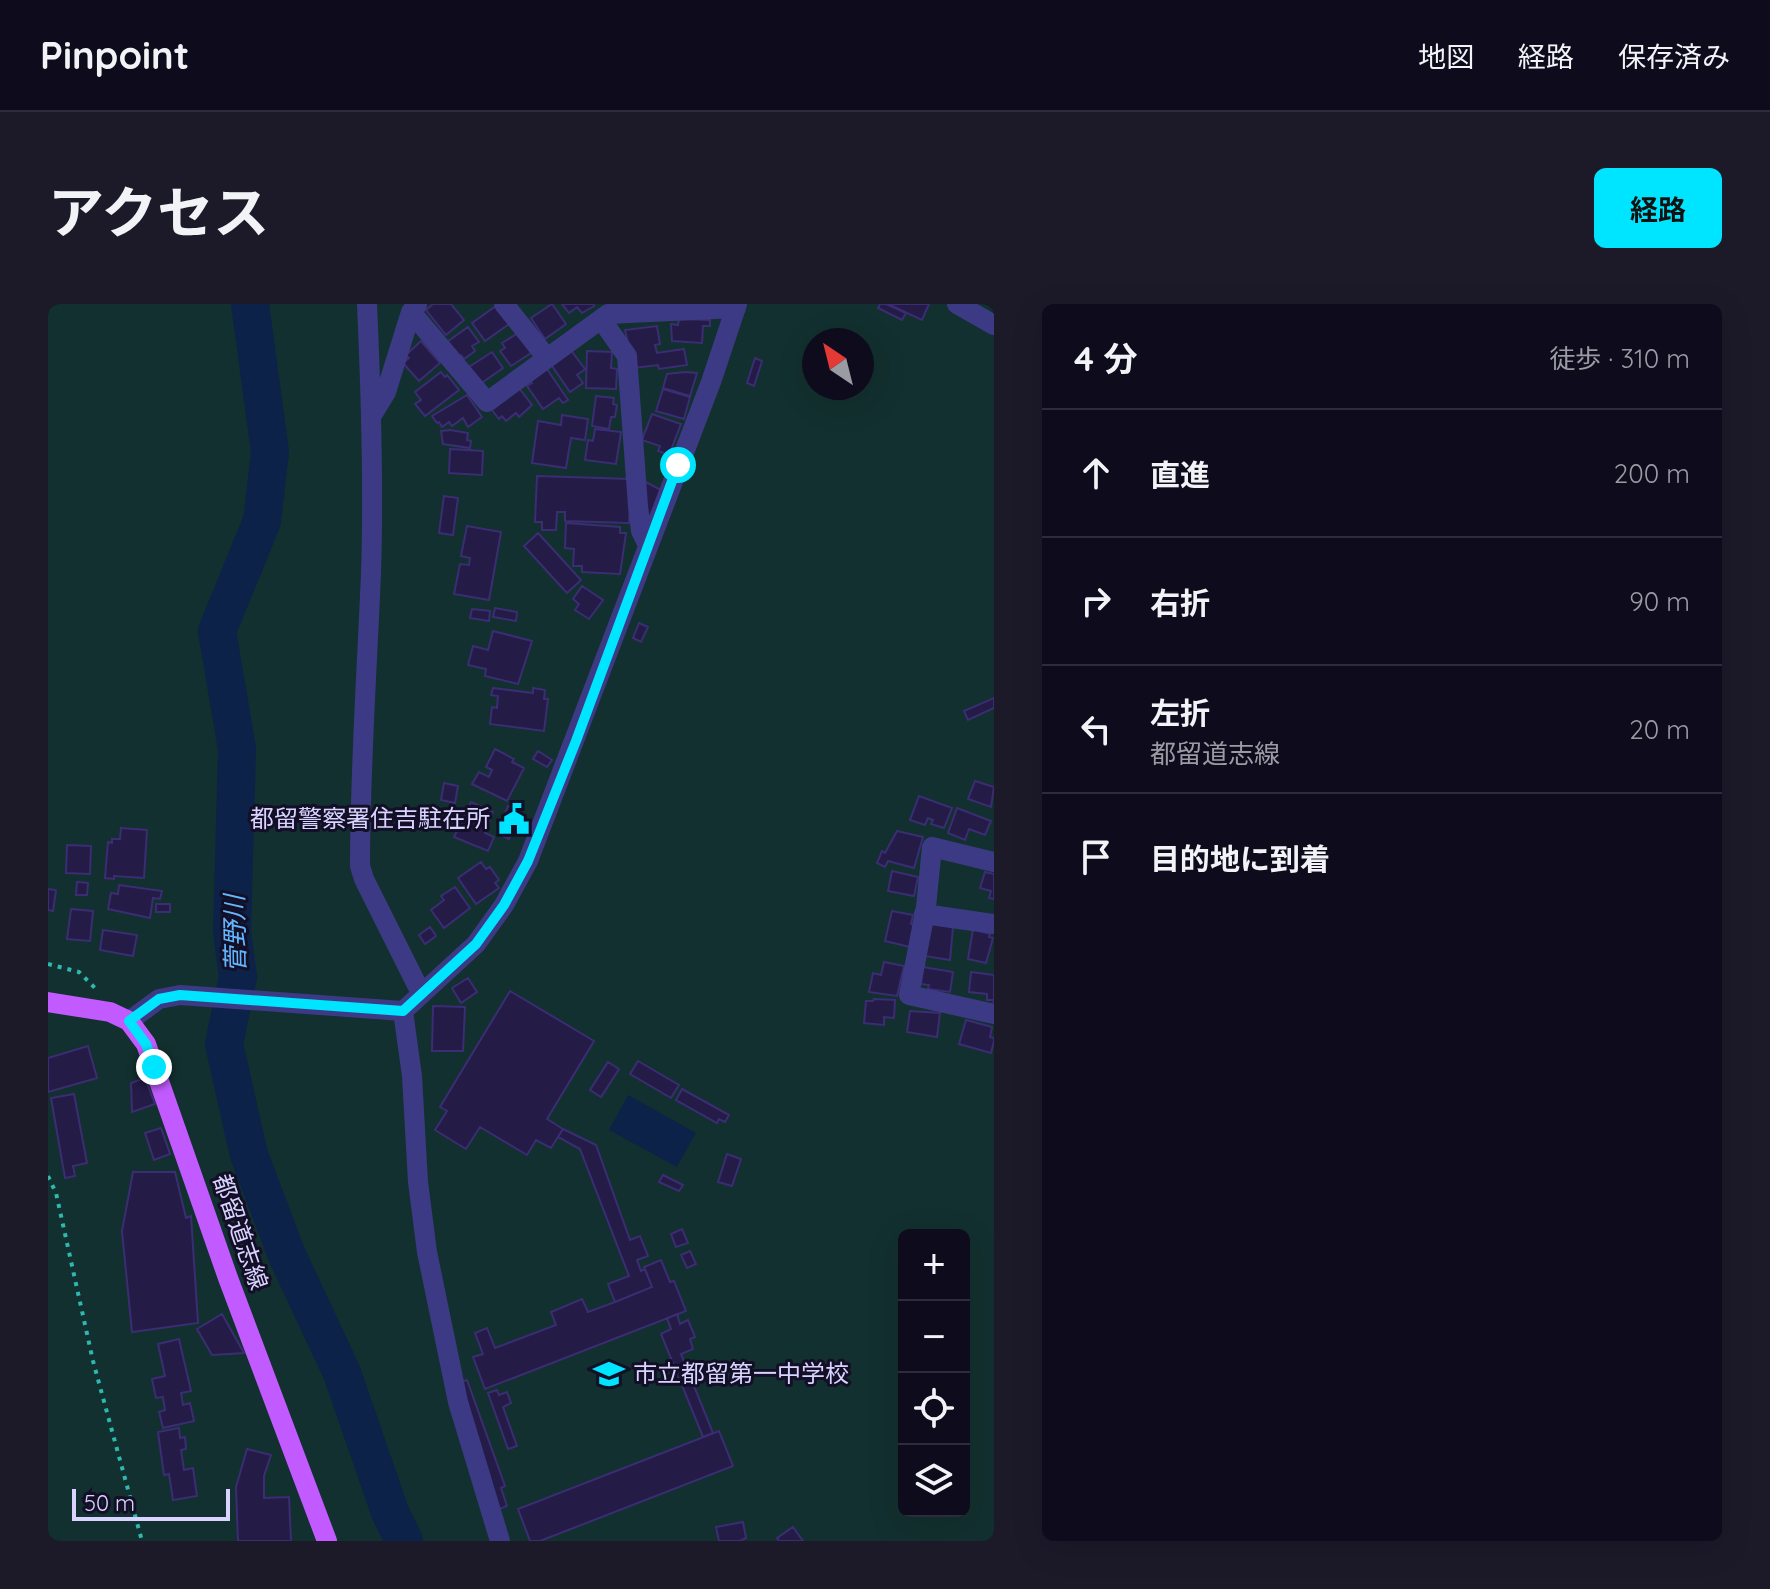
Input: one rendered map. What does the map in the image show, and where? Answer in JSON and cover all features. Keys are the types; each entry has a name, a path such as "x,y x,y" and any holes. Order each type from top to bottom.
{"main road":[{"path":"48,1002 110,1012 129,1021"},
{"name":"都留道志線","path":"129,1021 146,1044 228,1278 327,1541"}],"street":[{"path":"367,304 372,415 371,570 360,779 360,866 421,993"},
{"path":"504,304 547,358"},
{"path":"957,304 994,325"},
{"path":"129,1021 159,999 180,995 403,1011 476,944 504,905 528,861 711,382 736,306 607,313 487,402 415,308"},
{"path":"372,415 386,392 415,308"},
{"path":"607,313 627,356 638,506 641,531 648,545"},
{"path":"994,862 932,847 909,995 994,1014"},
{"path":"924,914 994,924"},
{"path":"403,1011 412,1076 418,1182 427,1252 458,1402 500,1541"}],"path":[{"path":"48,1176 56,1193 93,1361 142,1541"}],"green space":[{"path":"48,304 994,304 994,1541 48,1541"}],"water":[{"path":"628,1095 696,1133 677,1167 609,1130"}],"building":[{"path":"433,304 451,304 464,320 446,335 426,310"},
{"path":"552,304 566,324 545,339 531,318"},
{"path":"562,304 594,306 582,313 577,307 569,313"},
{"path":"880,304 906,313 902,320 878,308"},
{"path":"888,304 929,304 922,320"},
{"path":"496,306 509,324 485,341 472,323"},
{"path":"679,319 710,320 710,326 703,326 702,343 672,341 671,324 678,325"},
{"path":"657,326 660,344 655,345 657,353 684,349 687,365 659,369 658,365 634,368 625,330"},
{"path":"468,327 479,342 472,346 475,351 464,359 461,355 458,357 447,342"},
{"path":"518,333 531,353 511,366 500,351 505,348 502,343"},
{"path":"421,341 440,363 419,381 403,363 409,358 406,355"},
{"path":"570,349 585,369 577,375 583,383 570,392 550,363"},
{"path":"587,351 612,352 611,368 617,369 616,389 586,388"},
{"path":"492,352 503,368 480,384 469,367"},
{"path":"755,358 762,361 754,386 747,383"},
{"path":"547,369 568,400 563,403 559,398 543,409 527,386"},
{"path":"441,372 459,390 425,416 415,404 421,400 415,392"},
{"path":"697,373 690,396 663,388 667,374"},
{"path":"519,388 532,405 519,417 516,413 506,421 502,416 499,419 492,410"},
{"path":"663,389 690,397 684,419 656,411"},
{"path":"467,395 482,417 468,427 463,418 452,426 449,422 442,427 437,423 432,416"},
{"path":"596,396 614,398 613,404 617,405 609,429 592,426"},
{"path":"652,414 681,424 669,455 658,451 660,446 642,440"},
{"path":"562,415 588,419 585,440 571,438 566,468 532,463 538,421 561,425"},
{"path":"595,429 621,432 616,464 585,460 588,440 593,441"},
{"path":"441,431 468,433 470,448 443,444"},
{"path":"450,449 483,451 482,475 449,473"},
{"path":"537,476 631,479 629,523 565,521 565,512 557,512 556,530 542,530 542,522 535,522"},
{"path":"642,480 661,490 651,517 643,514"},
{"path":"444,496 458,498 453,535 439,533"},
{"path":"566,523 620,527 620,533 626,533 620,574 582,572 582,566 573,566 574,549 565,548"},
{"path":"467,526 501,532 489,600 454,594 460,564 469,565 470,558 461,556"},
{"path":"538,533 581,580 567,593 524,546"},
{"path":"582,586 603,600 589,619 575,610 579,604 573,599"},
{"path":"495,608 517,612 516,621 493,617"},
{"path":"472,609 490,611 489,621 470,618"},
{"path":"639,623 648,627 641,642 633,638"},
{"path":"493,631 532,641 518,684 485,676 486,669 468,665 473,646 488,650"},
{"path":"493,688 533,693 533,688 545,690 544,699 548,699 544,731 490,724 492,707 497,708 498,696 491,695"},
{"path":"994,698 994,708 968,720 964,711"},
{"path":"495,749 524,768 507,801 472,784 479,772 489,777 492,770 486,767"},
{"path":"538,751 552,760 547,767 533,759"},
{"path":"975,781 994,787 991,807 968,799"},
{"path":"444,783 458,786 455,803 441,800"},
{"path":"919,796 952,808 944,828 931,824 933,820 928,818 925,825 910,820"},
{"path":"471,802 493,812 485,833 494,837 488,851 454,837"},
{"path":"508,806 520,811 509,839 497,833"},
{"path":"957,808 991,821 985,835 969,829 965,840 948,833"},
{"path":"121,828 147,830 144,878 105,878 108,842 120,839"},
{"path":"897,831 923,837 914,868 888,861 885,867 877,863"},
{"path":"67,845 91,846 90,874 66,873"},
{"path":"481,862 486,869 490,867 499,880 495,883 499,888 476,904 458,878"},
{"path":"892,871 918,877 914,896 888,891"},
{"path":"985,872 994,874 994,899 989,898 991,891 980,888"},
{"path":"77,882 88,883 87,895 76,895"},
{"path":"119,885 162,891 160,899 153,898 150,918 108,909 111,893 118,894"},
{"path":"455,887 470,908 444,928 431,910 444,900 441,896"},
{"path":"48,889 56,890 53,911 48,910"},
{"path":"156,904 170,904 170,912 156,912"},
{"path":"71,909 93,911 90,941 67,939"},
{"path":"892,911 913,915 911,924 915,925 910,947 885,941"},
{"path":"931,923 953,927 950,960 925,956"},
{"path":"430,927 436,936 425,944 419,935"},
{"path":"973,929 990,934 989,937 993,938 986,963 968,959"},
{"path":"103,930 137,935 133,956 100,950"},
{"path":"884,962 904,966 897,996 869,992 873,973 881,975"},
{"path":"923,967 953,972 950,992 928,989 929,985 921,984"},
{"path":"971,972 994,975 994,1005 993,1000 987,1000 987,994 969,992"},
{"path":"468,978 477,992 461,1003 452,988"},
{"path":"510,991 594,1041 547,1119 563,1129 551,1148 536,1140 527,1155 480,1127 466,1149 435,1130 447,1111 440,1107"},
{"path":"895,1000 894,1018 884,1017 884,1025 864,1023 866,1001"},
{"path":"433,1006 465,1007 463,1051 432,1051"},
{"path":"910,1011 940,1013 937,1037 907,1032"},
{"path":"966,1020 992,1027 990,1037 994,1041 991,1053 959,1044"},
{"path":"88,1046 97,1078 48,1092 48,1058"},
{"path":"638,1061 679,1085 671,1098 630,1074"},
{"path":"608,1062 619,1069 601,1097 590,1090"},
{"path":"145,1078 155,1104 132,1112 131,1083"},
{"path":"682,1089 729,1115 725,1122 719,1119 717,1123 676,1100"},
{"path":"74,1094 87,1163 73,1166 75,1176 65,1178 51,1098"},
{"path":"161,1128 170,1154 154,1160 145,1133"},
{"path":"563,1129 596,1145 630,1240 640,1236 648,1256 637,1260 641,1271 645,1269 652,1287 615,1302 608,1284 629,1276 580,1149 558,1137"},
{"path":"727,1154 741,1159 732,1186 718,1182"},
{"path":"133,1172 175,1172 186,1218 191,1216 198,1323 132,1332 122,1231"},
{"path":"663,1175 683,1185 679,1191 659,1182"},
{"path":"682,1229 688,1243 676,1247 671,1234"},
{"path":"690,1251 696,1264 687,1268 681,1255"},
{"path":"661,1260 670,1282 674,1281 686,1311 485,1389 473,1357 483,1354 475,1333 487,1328 495,1348 556,1325 551,1312 582,1299 588,1312 615,1302 652,1287 644,1267"},
{"path":"222,1314 244,1353 212,1355 197,1329"},
{"path":"677,1314 680,1324 688,1320 695,1337 690,1339 693,1349 681,1354 713,1433 703,1437 661,1334 671,1329 667,1318"},
{"path":"179,1339 191,1391 181,1393 183,1405 190,1403 194,1421 163,1428 159,1412 165,1410 163,1397 156,1398 152,1379 165,1376 158,1344"},
{"path":"467,1380 505,1486 501,1488 507,1506 497,1510 461,1382"},
{"path":"497,1390 499,1395 507,1392 511,1403 503,1407 517,1446 508,1449 488,1393"},
{"path":"179,1428 180,1438 185,1437 186,1449 181,1450 184,1470 193,1468 197,1496 173,1500 169,1474 164,1475 158,1432"},
{"path":"719,1431 733,1466 540,1541 530,1541 518,1509"},
{"path":"247,1449 271,1455 264,1476 264,1498 289,1497 291,1541 238,1541 236,1487"},
{"path":"743,1522 746,1538 719,1541 716,1527"},
{"path":"793,1527 803,1541 779,1541 777,1538"}],"waterway":[{"name":"菅野川","path":"250,304 270,452 262,521 217,631 237,749 232,932 238,977 224,1044 249,1155 286,1253 342,1373 390,1512 404,1541"}],"place":[{"name":"都留警察署住吉駐在所","path":"514,819"},
{"name":"市立都留第一中学校","path":"609,1374"}],"route":[{"path":"154,1067 146,1044 129,1021 159,999 180,995 403,1011 476,944 504,905 528,861 678,465"}]}
